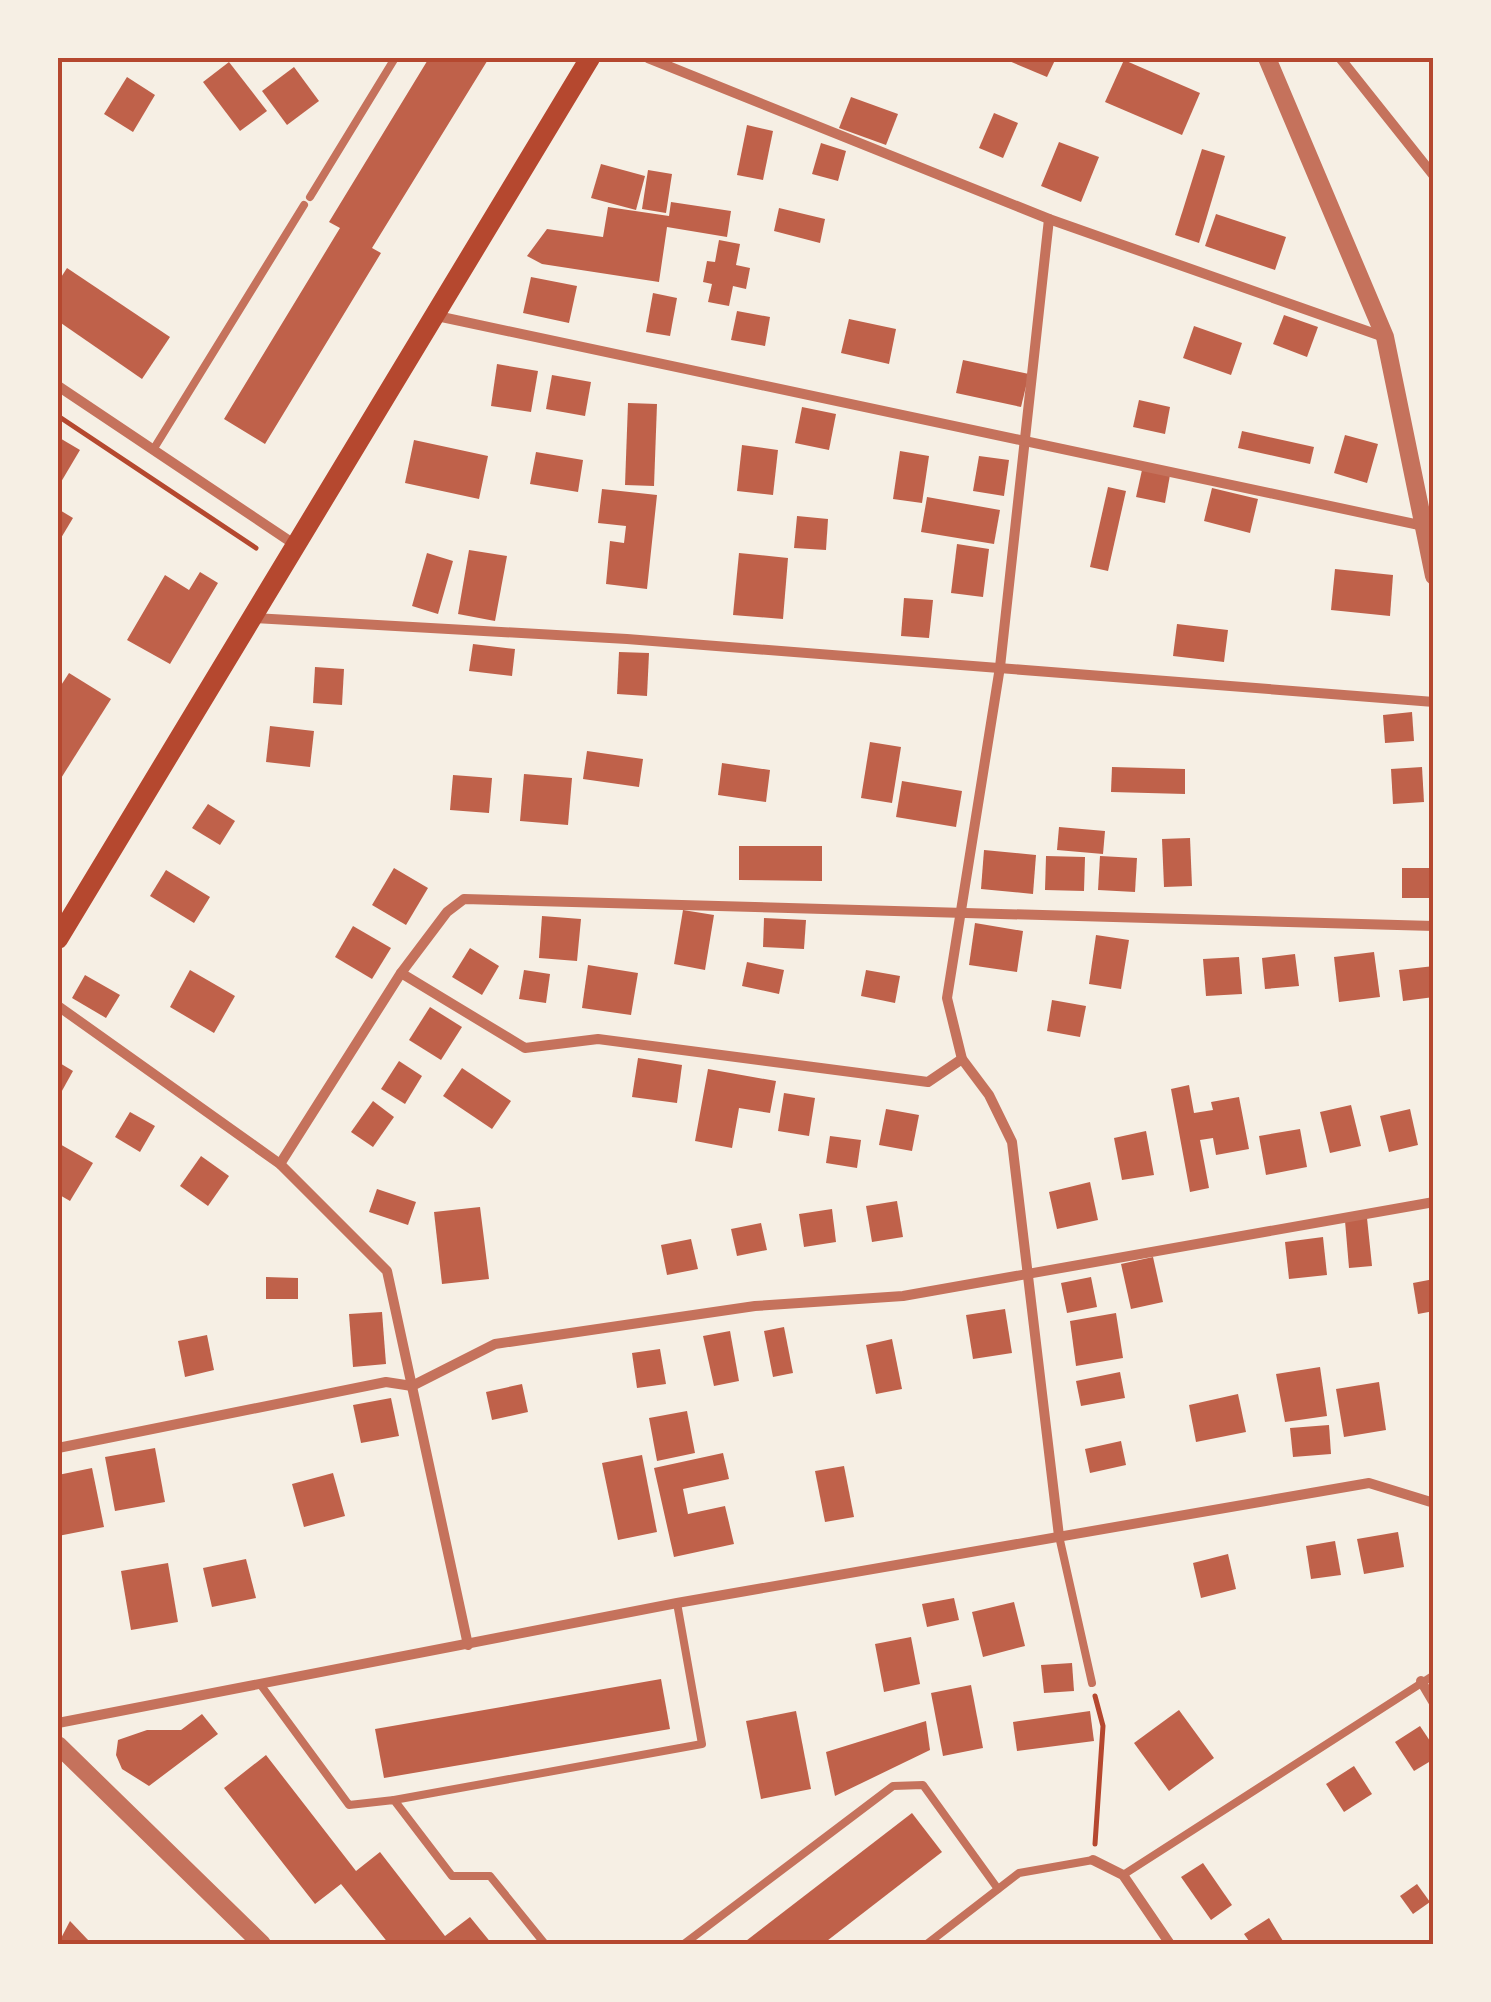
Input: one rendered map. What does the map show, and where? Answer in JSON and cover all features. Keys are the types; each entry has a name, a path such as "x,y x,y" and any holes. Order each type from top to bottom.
{"main road":[{"path":"58,939 590,58"}],"street":[{"path":"648,58 1049,219 1385,337"},
{"path":"1267,58 1385,337 1434,576"},
{"path":"1340,58 1434,176"},
{"path":"1049,219 1000,667 948,998 962,1060 989,1095 1012,1142 1059,1536"},
{"path":"437,316 1425,526"},
{"path":"59,390 294,544"},
{"path":"249,618 627,639 1434,702"},
{"path":"280,1164 402,973 447,912 464,900 1434,926"},
{"path":"402,973 524,1048 598,1039 928,1082 962,1060"},
{"path":"58,1006 280,1164 388,1270 468,1645"},
{"path":"58,1448 386,1382 412,1386 494,1344 756,1306 903,1296 1434,1202"},
{"path":"58,1723 677,1603 1370,1482 1434,1503"},
{"path":"1421,1681 1434,1703"},
{"path":"58,1745 262,1944"},
{"path":"1093,1860 1123,1875 1170,1944"}],"lane":[{"path":"153,450 395,58"},
{"path":"1059,1536 1092,1684"},
{"path":"260,1684 349,1805 702,1744 677,1603"},
{"path":"1123,1875 1434,1675"},
{"path":"684,1944 893,1786 923,1785 998,1890"},
{"path":"394,1800 452,1876 490,1876 545,1944"},
{"path":"927,1944 1019,1872 1093,1860"}],"path":[{"path":"58,416 256,548"},
{"path":"1092,1684 1104,1726 1093,1860"}],"building":[{"path":"429,58 489,58 372,248 381,253 265,444 224,419 340,228 329,222"},
{"path":"1002,58 1056,58 1047,77"},
{"path":"1124,60 1200,93 1182,135 1105,102"},
{"path":"229,62 267,111 240,131 203,82"},
{"path":"294,67 319,101 287,125 262,91"},
{"path":"127,77 155,95 133,132 104,114"},
{"path":"851,97 898,114 886,145 839,128"},
{"path":"994,113 1018,123 1003,158 979,148"},
{"path":"747,125 773,131 763,180 737,175"},
{"path":"1059,142 1099,157 1081,202 1041,186"},
{"path":"821,143 846,151 838,181 812,174"},
{"path":"1202,149 1225,156 1199,243 1175,235"},
{"path":"601,164 645,176 636,210 591,198"},
{"path":"648,170 672,174 666,213 642,209"},
{"path":"671,202 731,211 727,237 667,227 659,282 542,264 527,256 547,229 603,237 608,207 669,216"},
{"path":"779,208 825,219 820,243 774,231"},
{"path":"1216,214 1286,237 1275,270 1205,246"},
{"path":"719,240 740,244 736,265 750,268 746,289 733,286 729,306 708,302 712,284 703,282 707,261 715,262"},
{"path":"67,268 170,337 142,379 58,321 58,282"},
{"path":"531,277 577,286 569,323 523,313"},
{"path":"653,293 677,298 670,336 646,332"},
{"path":"737,311 770,317 765,346 731,340"},
{"path":"1284,315 1318,327 1307,357 1273,344"},
{"path":"849,319 896,329 889,364 841,353"},
{"path":"1194,326 1242,343 1231,375 1183,358"},
{"path":"963,360 1029,374 1021,407 956,393"},
{"path":"497,364 538,371 531,412 491,406"},
{"path":"552,375 591,382 585,416 546,409"},
{"path":"1139,400 1170,407 1165,434 1133,427"},
{"path":"628,403 657,404 654,486 625,485"},
{"path":"802,407 836,414 829,450 795,443"},
{"path":"1242,431 1314,447 1310,464 1238,448"},
{"path":"1345,435 1378,444 1367,483 1334,473"},
{"path":"58,437 80,450 58,487"},
{"path":"414,440 488,456 479,499 405,483"},
{"path":"742,445 778,450 773,495 737,491"},
{"path":"900,451 929,456 922,503 893,499"},
{"path":"536,452 583,460 578,492 530,484"},
{"path":"979,456 1009,460 1004,496 973,491"},
{"path":"1142,470 1170,475 1165,503 1136,497"},
{"path":"1108,487 1126,491 1108,571 1090,567"},
{"path":"1212,488 1258,499 1250,533 1204,521"},
{"path":"602,489 657,495 647,589 606,584 610,541 624,543 626,526 598,523"},
{"path":"927,497 1000,510 994,544 921,532"},
{"path":"58,509 73,518 58,543"},
{"path":"797,516 828,519 826,550 794,548"},
{"path":"957,544 989,549 983,597 951,593"},
{"path":"469,550 507,556 495,621 458,614"},
{"path":"427,553 453,561 438,614 412,606"},
{"path":"739,553 788,558 783,619 733,615"},
{"path":"1335,569 1393,575 1390,616 1331,610"},
{"path":"200,572 218,583 170,664 127,640 165,575 189,590"},
{"path":"904,598 933,600 929,638 901,636"},
{"path":"1177,624 1228,630 1224,662 1173,656"},
{"path":"473,644 515,649 512,676 469,671"},
{"path":"619,652 649,653 647,696 617,694"},
{"path":"315,667 344,669 342,705 313,703"},
{"path":"69,673 111,699 58,783 58,690"},
{"path":"1412,712 1414,741 1385,743 1383,715"},
{"path":"270,726 314,731 310,767 266,762"},
{"path":"870,742 901,747 892,803 861,798"},
{"path":"587,751 643,759 639,787 583,779"},
{"path":"722,763 770,770 766,802 718,795"},
{"path":"1112,767 1185,769 1185,794 1111,792"},
{"path":"1422,767 1424,802 1393,804 1391,769"},
{"path":"524,774 572,778 568,825 520,821"},
{"path":"453,775 492,778 489,813 450,810"},
{"path":"902,781 962,791 956,827 896,817"},
{"path":"208,804 235,821 220,845 192,828"},
{"path":"1059,827 1105,831 1103,854 1057,850"},
{"path":"1190,838 1192,886 1164,887 1162,839"},
{"path":"739,846 822,846 822,881 739,880"},
{"path":"984,850 1036,855 1033,894 981,889"},
{"path":"1046,856 1085,857 1084,891 1045,890"},
{"path":"1100,856 1137,858 1135,892 1098,890"},
{"path":"394,868 428,888 406,925 372,905"},
{"path":"1402,868 1434,868 1434,898 1402,898"},
{"path":"166,870 210,897 194,923 150,896"},
{"path":"683,910 714,915 705,970 674,964"},
{"path":"542,916 581,919 577,961 539,958"},
{"path":"764,918 806,920 804,949 763,947"},
{"path":"975,923 1023,931 1017,972 969,965"},
{"path":"353,926 391,948 372,979 335,957"},
{"path":"1096,935 1129,940 1121,989 1089,984"},
{"path":"470,948 499,966 482,995 452,977"},
{"path":"1374,952 1380,997 1339,1002 1334,957"},
{"path":"1295,954 1299,986 1265,989 1262,958"},
{"path":"1239,957 1242,994 1206,996 1203,959"},
{"path":"747,962 784,970 779,994 742,986"},
{"path":"588,965 638,973 631,1015 582,1008"},
{"path":"1434,966 1434,997 1403,1001 1399,970"},
{"path":"190,970 235,996 214,1033 170,1007"},
{"path":"524,970 550,974 546,1003 519,999"},
{"path":"866,970 900,976 895,1003 861,996"},
{"path":"85,975 120,995 106,1018 72,998"},
{"path":"1052,1000 1086,1006 1080,1037 1047,1031"},
{"path":"430,1007 462,1027 441,1060 409,1040"},
{"path":"638,1058 682,1065 677,1103 632,1097"},
{"path":"399,1061 422,1076 405,1104 381,1089"},
{"path":"58,1062 73,1071 58,1098"},
{"path":"462,1068 511,1101 492,1129 443,1096"},
{"path":"708,1069 776,1081 770,1113 739,1108 732,1148 695,1141"},
{"path":"1189,1085 1194,1113 1213,1110 1211,1102 1239,1097 1249,1149 1216,1155 1213,1138 1200,1140 1209,1188 1190,1192 1171,1089"},
{"path":"784,1093 815,1098 809,1136 778,1131"},
{"path":"373,1101 394,1117 373,1147 351,1132"},
{"path":"1351,1105 1361,1146 1330,1153 1320,1112"},
{"path":"886,1109 919,1115 912,1151 879,1145"},
{"path":"1410,1109 1418,1145 1389,1152 1380,1116"},
{"path":"130,1112 155,1126 140,1152 115,1137"},
{"path":"1300,1129 1307,1167 1266,1175 1259,1136"},
{"path":"1146,1131 1154,1175 1122,1180 1114,1138"},
{"path":"830,1136 861,1140 857,1168 826,1163"},
{"path":"58,1143 93,1163 70,1201 58,1194"},
{"path":"201,1156 229,1176 208,1206 180,1186"},
{"path":"1090,1182 1098,1220 1057,1229 1049,1192"},
{"path":"377,1189 416,1202 408,1225 369,1212"},
{"path":"897,1201 903,1237 872,1242 866,1206"},
{"path":"480,1207 489,1279 442,1284 434,1212"},
{"path":"832,1209 836,1242 804,1247 799,1214"},
{"path":"1367,1218 1372,1266 1349,1268 1345,1221"},
{"path":"761,1223 767,1250 737,1256 731,1229"},
{"path":"1323,1237 1327,1275 1289,1279 1285,1242"},
{"path":"691,1239 698,1269 667,1275 661,1245"},
{"path":"1153,1257 1163,1302 1131,1309 1121,1264"},
{"path":"266,1277 298,1278 298,1299 266,1299"},
{"path":"1091,1277 1097,1307 1067,1313 1061,1283"},
{"path":"1434,1279 1434,1311 1418,1314 1413,1283"},
{"path":"1005,1309 1012,1353 973,1359 966,1315"},
{"path":"382,1312 386,1364 353,1367 349,1314"},
{"path":"1116,1313 1123,1358 1076,1366 1070,1321"},
{"path":"784,1327 793,1373 773,1377 764,1331"},
{"path":"730,1331 739,1381 714,1386 703,1336"},
{"path":"207,1335 214,1370 185,1377 178,1341"},
{"path":"892,1339 902,1389 876,1394 866,1345"},
{"path":"660,1349 666,1384 637,1388 632,1353"},
{"path":"1320,1367 1327,1416 1285,1422 1276,1374"},
{"path":"1120,1372 1125,1398 1081,1406 1076,1381"},
{"path":"1379,1382 1386,1430 1344,1437 1336,1389"},
{"path":"522,1384 528,1412 492,1420 486,1392"},
{"path":"1238,1394 1246,1432 1196,1442 1189,1405"},
{"path":"391,1398 399,1436 361,1443 353,1405"},
{"path":"687,1411 695,1453 657,1461 649,1418"},
{"path":"1329,1425 1331,1454 1293,1457 1290,1428"},
{"path":"1121,1441 1126,1465 1090,1473 1085,1449"},
{"path":"155,1448 165,1502 115,1511 105,1457"},
{"path":"723,1453 729,1479 683,1489 688,1514 725,1506 734,1544 674,1557 654,1468"},
{"path":"642,1455 657,1532 618,1540 602,1463"},
{"path":"844,1466 854,1517 825,1522 815,1471"},
{"path":"92,1468 104,1527 58,1536 58,1475"},
{"path":"333,1473 345,1516 304,1527 292,1484"},
{"path":"1398,1532 1404,1567 1364,1574 1357,1539"},
{"path":"1335,1541 1341,1575 1311,1579 1306,1546"},
{"path":"1228,1554 1236,1589 1201,1598 1193,1563"},
{"path":"246,1559 256,1598 212,1607 203,1568"},
{"path":"168,1563 178,1622 131,1630 121,1571"},
{"path":"954,1598 959,1620 927,1627 922,1604"},
{"path":"1014,1602 1025,1646 983,1657 972,1612"},
{"path":"911,1637 920,1684 884,1692 875,1644"},
{"path":"1072,1663 1074,1691 1044,1693 1041,1665"},
{"path":"661,1679 670,1729 384,1778 375,1729"},
{"path":"971,1685 983,1748 943,1756 931,1693"},
{"path":"1179,1710 1214,1758 1169,1791 1134,1743"},
{"path":"796,1711 811,1789 761,1799 746,1721"},
{"path":"1090,1711 1094,1741 1017,1751 1013,1722"},
{"path":"202,1714 218,1734 149,1786 122,1769 116,1755 118,1740 147,1730 181,1730"},
{"path":"926,1721 930,1750 835,1796 826,1752"},
{"path":"1420,1726 1434,1747 1434,1759 1414,1771 1395,1742"},
{"path":"266,1755 356,1871 380,1852 445,1936 470,1917 492,1944 389,1944 341,1884 315,1904 224,1788"},
{"path":"1354,1766 1372,1794 1344,1812 1326,1784"},
{"path":"912,1813 942,1852 823,1944 742,1944"},
{"path":"1203,1863 1232,1905 1211,1920 1181,1877"},
{"path":"1417,1884 1430,1902 1413,1914 1400,1896"},
{"path":"1269,1918 1283,1941 1251,1944 1244,1934"},
{"path":"70,1921 89,1941 58,1944"}]}
